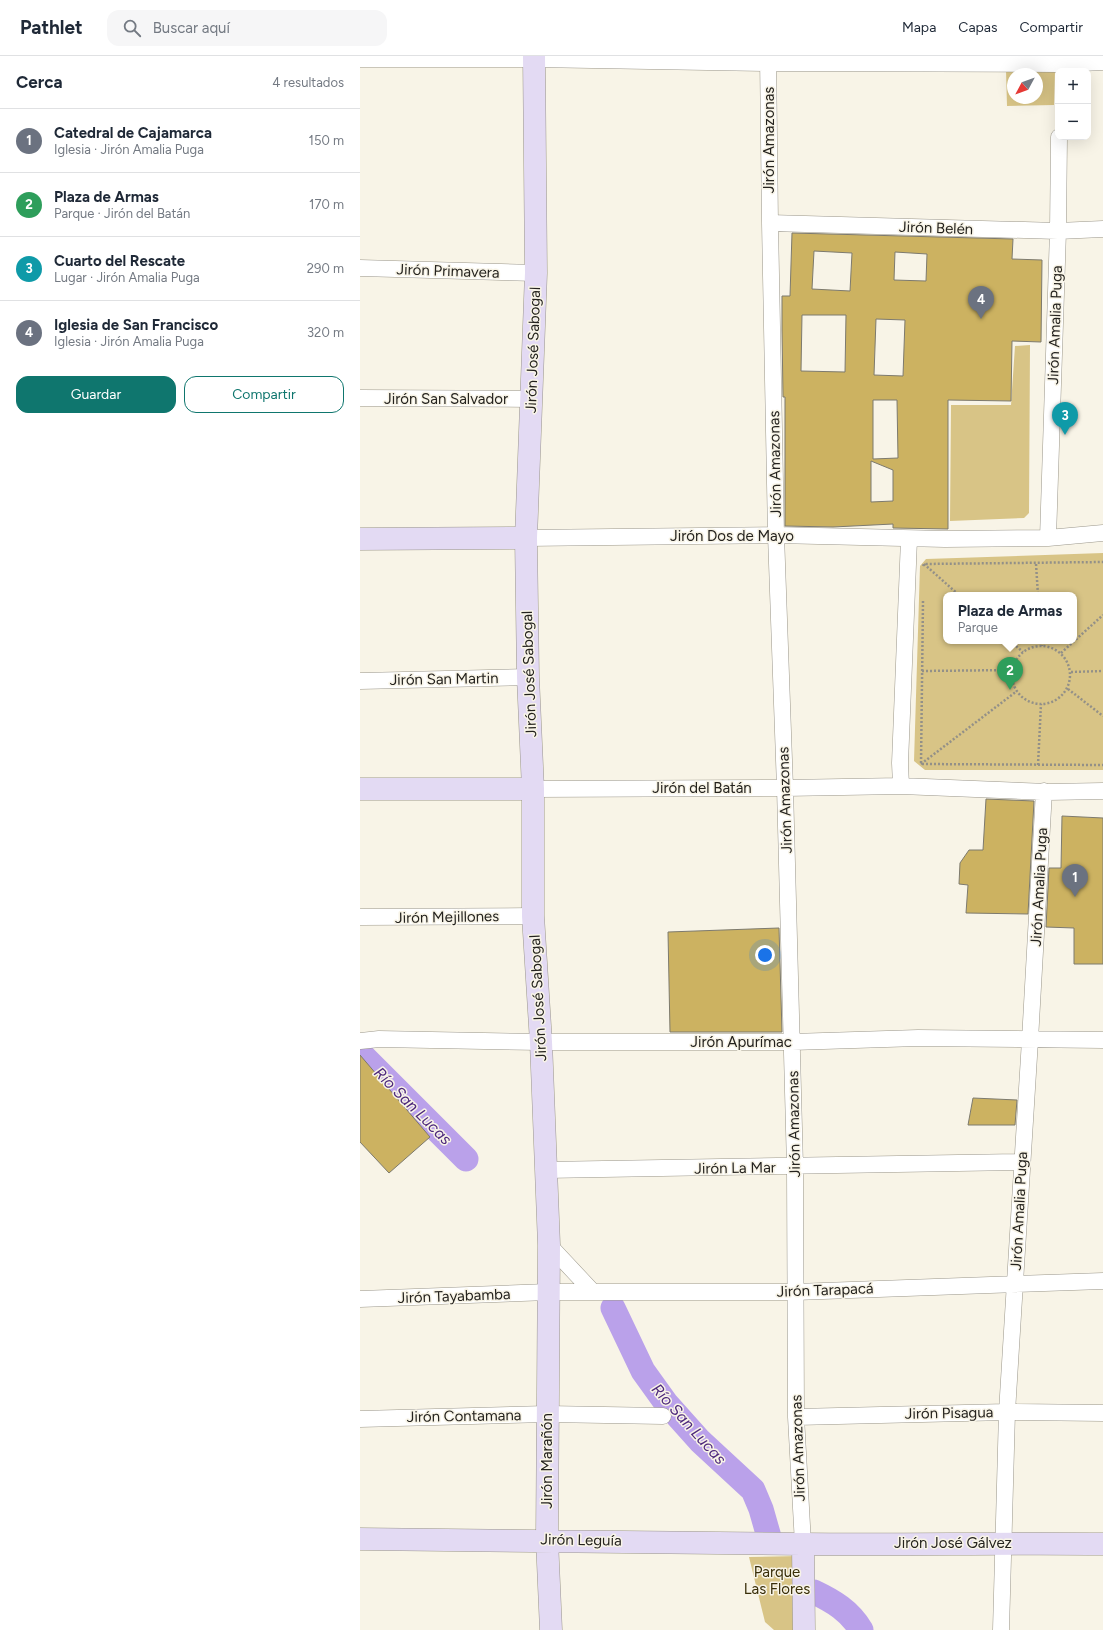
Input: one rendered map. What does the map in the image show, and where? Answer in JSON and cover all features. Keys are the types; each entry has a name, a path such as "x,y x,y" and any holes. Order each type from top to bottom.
{"street":[{"path":"360,59 534,58 1060,64 1103,62"},
{"name":"Jirón José Sabogal","path":"534,58 536,274 526,538 528,677 533,788 533,916 541,1042 549,1246 548,1292"},
{"name":"Jirón Amazonas","path":"768,60 776,535 785,788 795,1167 796,1416 802,1544"},
{"name":"Jirón Amalia Puga","path":"1048,538 1058,231 1059,140"},
{"name":"Jirón Belén","path":"770,223 1058,231 1103,229"},
{"name":"Jirón Primavera","path":"360,268 536,274"},
{"name":"Jirón San Salvador","path":"360,398 532,399"},
{"name":"Jirón Dos de Mayo","path":"360,539 776,535 909,539 1048,538 1103,533"},
{"path":"901,786 900,763 905,671 909,539"},
{"name":"Jirón San Martin","path":"360,681 528,677"},
{"name":"Jirón del Batán","path":"360,789 785,788 901,786 1044,791 1103,791"},
{"name":"Jirón Amalia Puga","path":"1001,1630 1007,1412 1044,791"},
{"name":"Jirón Mejillones","path":"360,918 533,916"},
{"name":"Jirón Apurímac","path":"360,1041 379,1039 541,1042 792,1042 918,1038 1103,1040"},
{"name":"Jirón La Mar","path":"545,1170 1022,1162"},
{"path":"549,1246 593,1292"},
{"name":"Jirón Tarapacá","path":"548,1292 795,1292 1103,1281"},
{"name":"Jirón Tayabamba","path":"360,1299 548,1292"},
{"name":"Jirón Marañón","path":"548,1292 547,1540 551,1630"},
{"name":"Jirón Pisagua","path":"796,1416 1007,1412 1103,1413"},
{"name":"Jirón Contamana","path":"360,1419 547,1414 663,1416"},
{"name":"Jirón Leguía","path":"360,1539 802,1544"},
{"path":"802,1544 804,1630"},
{"name":"Jirón José Gálvez","path":"802,1544 1103,1544"}],"path":[{"path":"924,564 1036,564 1103,562"},
{"path":"923,569 924,564"},
{"path":"924,564 955,592"},
{"path":"1036,564 1038,592"},
{"path":"921,764 923,596"},
{"path":"1077,639 1103,615"},
{"path":"1014,644 1023,652"},
{"path":"1061,654 1072,644"},
{"path":"1042,646 1049,647 1061,654 1066,659 1071,672 1068,689 1059,699 1050,703 1041,704 1029,701 1017,691 1012,678 1013,670 1018,657 1023,652 1028,649 1042,646"},
{"path":"922,671 1013,670"},
{"path":"1071,672 1103,671"},
{"path":"1068,689 1103,716"},
{"path":"921,764 1017,691"},
{"path":"1038,765 1041,704"},
{"path":"921,764 1103,766"}],"green space":[{"path":"1006,70 1007,104 1043,104 1043,71 1055,71 1054,105 1007,106"},
{"path":"1030,345 1029,513 1024,518 950,521 951,405 1011,405 1015,346"},
{"path":"1103,553 1103,770 925,770 914,761 920,566 926,559"},
{"name":"Parque Las Flores","path":"799,1556 800,1630 774,1630 765,1622 749,1557"}],"building":[{"path":"792,233 1013,239 1012,259 1042,260 1041,342 1012,341 1011,401 948,400 948,529 893,528 893,524 833,527 785,526 785,397 783,397 782,296 790,296","holes":["814,251 852,253 850,291 812,289","895,252 927,254 926,281 894,280","802,315 846,315 845,372 801,371","876,319 905,320 903,376 874,375","873,400 897,400 898,458 873,459","871,461 893,470 893,501 871,502"]},
{"path":"986,799 1034,801 1028,914 966,913 968,885 959,884 960,863 969,850 983,850"},
{"path":"1062,816 1103,818 1103,964 1074,964 1074,928 1046,927 1049,868 1061,868"},
{"path":"779,928 782,1032 670,1032 668,932"},
{"path":"360,1055 430,1137 389,1173 360,1142"},
{"path":"973,1098 1017,1100 1015,1125 968,1125"}],"waterway":[{"name":"Río San Lucas","path":"360,1053 466,1159"},
{"name":"Río San Lucas","path":"613,1308 643,1371 666,1403 700,1441 753,1490 761,1509 769,1537"},
{"name":"Río San Lucas","path":"814,1592 840,1607 852,1617 861,1630"}],"place":[{"name":"Iglesia de San Francisco","path":"981,319"},
{"name":"Cuarto del Rescate","path":"1065,435"},
{"name":"Plaza de Armas","path":"1010,690"},
{"name":"Catedral de Cajamarca","path":"1075,897"}]}
